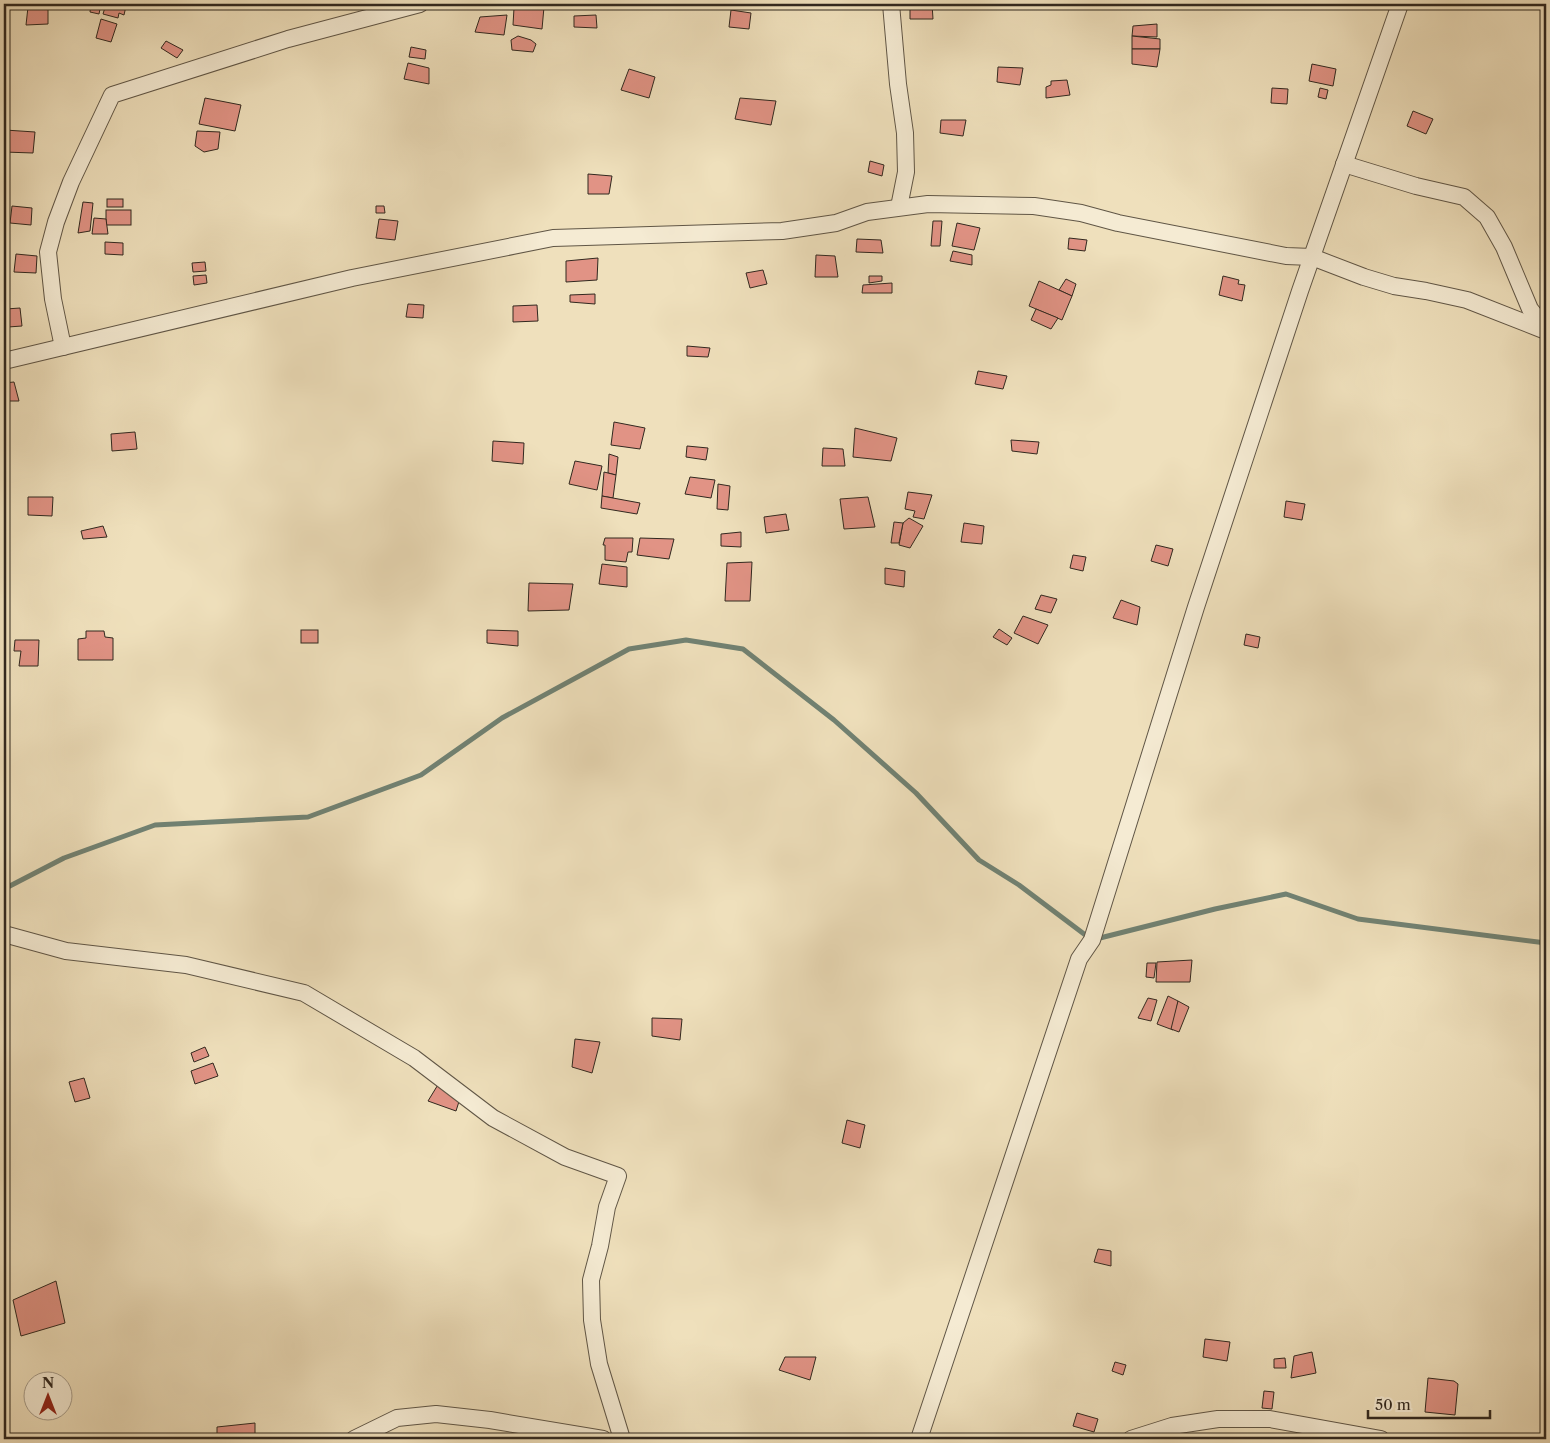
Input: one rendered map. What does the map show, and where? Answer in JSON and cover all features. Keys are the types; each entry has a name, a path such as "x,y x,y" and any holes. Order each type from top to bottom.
{"street":[{"path":"63,347 53,299 48,252 56,222 71,182 112,95 288,39 420,4"},
{"path":"891,4 898,84 905,133 906,172 899,207"},
{"path":"919,1439 1079,959 1092,940 1196,607 1312,257 1400,4"},
{"path":"1344,164 1416,186 1464,197 1487,217 1504,247 1530,309 1546,330"},
{"path":"4,361 352,278 553,238 782,232 836,223 867,212 928,204 1034,206 1081,213 1118,223 1286,256 1312,257 1364,277 1394,286 1467,300 1546,330"},
{"path":"4,934 66,951 186,965 304,993 414,1058 494,1118 565,1157 618,1176 607,1207 600,1246 591,1280 592,1320 599,1364 622,1439"},
{"path":"354,1439 397,1418 436,1414 490,1420 603,1439"},
{"path":"1131,1439 1172,1426 1218,1419 1270,1419 1381,1439"}],"building":[{"path":"91,4 101,4 99,14 90,12"},
{"path":"106,4 122,4 126,6 124,15 119,13 118,18 103,14"},
{"path":"910,4 932,4 933,19 910,19"},
{"path":"28,7 48,8 48,24 26,25"},
{"path":"544,7 542,29 513,25 514,8"},
{"path":"731,10 751,13 749,29 729,27"},
{"path":"507,15 504,35 475,32 480,17"},
{"path":"596,15 597,28 574,27 574,16"},
{"path":"101,19 117,24 111,42 96,38"},
{"path":"1157,24 1157,37 1132,36 1133,26"},
{"path":"518,36 531,40 536,44 533,52 512,50 511,40"},
{"path":"1132,36 1160,39 1160,49 1132,49"},
{"path":"166,41 183,50 177,58 161,48"},
{"path":"411,47 426,50 425,59 409,57"},
{"path":"1132,49 1160,49 1157,67 1132,64"},
{"path":"408,63 429,68 429,84 404,79"},
{"path":"1312,64 1336,69 1333,86 1309,81"},
{"path":"998,67 1023,68 1020,85 997,82"},
{"path":"629,69 655,77 649,98 621,90"},
{"path":"1067,80 1070,95 1046,98 1046,87 1051,85 1051,81"},
{"path":"1272,88 1288,89 1287,104 1271,103"},
{"path":"1320,88 1328,90 1326,99 1318,97"},
{"path":"205,98 241,105 235,131 199,124"},
{"path":"740,98 776,101 771,125 735,119"},
{"path":"1413,111 1433,119 1426,134 1407,126"},
{"path":"941,120 966,120 963,136 940,133"},
{"path":"5,130 35,132 33,153 4,152"},
{"path":"197,131 220,132 218,149 204,152 195,146"},
{"path":"870,161 884,165 882,176 868,172"},
{"path":"588,174 612,176 609,194 588,194"},
{"path":"107,199 123,199 123,207 107,207"},
{"path":"83,202 93,203 90,231 78,233"},
{"path":"12,206 32,208 31,225 10,223"},
{"path":"376,206 384,206 385,213 376,213"},
{"path":"106,210 131,210 131,225 106,225"},
{"path":"94,218 106,219 108,234 92,234"},
{"path":"379,219 398,221 395,240 376,238"},
{"path":"933,221 942,221 940,246 931,246"},
{"path":"957,223 980,228 974,250 952,246"},
{"path":"1069,238 1087,240 1085,251 1068,249"},
{"path":"857,239 881,240 883,253 856,252"},
{"path":"105,242 123,243 123,255 105,254"},
{"path":"953,251 972,255 972,265 950,261"},
{"path":"16,254 37,256 36,273 14,272"},
{"path":"816,255 835,256 838,277 815,277"},
{"path":"598,258 597,280 566,282 566,261"},
{"path":"205,262 206,271 193,272 192,263"},
{"path":"763,270 767,284 750,288 746,273"},
{"path":"206,275 207,283 194,285 193,276"},
{"path":"869,276 882,276 882,281 869,283"},
{"path":"1223,276 1239,280 1238,284 1245,285 1242,301 1219,295"},
{"path":"1066,279 1076,284 1072,296 1059,290"},
{"path":"1039,281 1072,296 1062,320 1029,306"},
{"path":"892,283 892,293 862,293 863,285"},
{"path":"595,294 595,304 570,302 570,295"},
{"path":"408,304 424,305 423,318 406,317"},
{"path":"537,305 538,321 513,322 513,306"},
{"path":"20,308 22,326 8,327 6,309"},
{"path":"1036,309 1058,318 1051,329 1031,320"},
{"path":"687,346 710,348 708,357 687,356"},
{"path":"978,371 1007,376 1003,389 975,384"},
{"path":"14,382 19,401 4,401 4,383"},
{"path":"614,422 645,428 640,449 611,445"},
{"path":"855,428 897,438 891,461 853,457"},
{"path":"135,432 137,449 112,451 111,434"},
{"path":"1011,440 1039,442 1037,454 1012,451"},
{"path":"493,441 524,443 523,464 492,461"},
{"path":"687,446 708,448 706,460 686,457"},
{"path":"823,448 843,449 845,466 822,466"},
{"path":"609,454 618,457 616,475 608,473"},
{"path":"575,461 602,466 597,490 569,484"},
{"path":"604,472 616,475 613,498 602,496"},
{"path":"690,477 715,480 711,498 685,494"},
{"path":"718,484 730,486 728,510 717,509"},
{"path":"908,492 932,495 924,519 913,517 915,511 905,509"},
{"path":"602,496 640,503 637,514 601,508"},
{"path":"28,497 53,497 52,516 28,515"},
{"path":"868,497 875,527 844,529 840,499"},
{"path":"1286,501 1305,504 1302,520 1284,517"},
{"path":"786,514 789,530 766,533 764,517"},
{"path":"909,518 923,526 910,548 899,545 903,523"},
{"path":"894,522 903,523 899,543 891,543"},
{"path":"964,523 984,526 982,544 961,542"},
{"path":"103,526 107,537 83,539 81,531"},
{"path":"741,532 741,547 721,546 721,534"},
{"path":"605,538 633,538 632,552 628,552 626,562 605,560 605,545 603,545"},
{"path":"640,538 674,539 669,559 637,555"},
{"path":"1156,545 1173,549 1168,566 1151,561"},
{"path":"1073,555 1086,557 1083,571 1070,568"},
{"path":"752,562 750,601 725,601 727,563"},
{"path":"602,564 627,567 627,587 599,584"},
{"path":"885,568 905,571 904,587 885,584"},
{"path":"529,583 573,584 569,610 528,611"},
{"path":"1041,595 1057,599 1051,613 1035,609"},
{"path":"1121,600 1140,607 1137,625 1113,618"},
{"path":"1023,616 1048,625 1038,644 1014,633"},
{"path":"999,629 1012,638 1007,645 993,637"},
{"path":"301,630 318,630 318,643 301,643"},
{"path":"487,630 518,631 518,646 487,643"},
{"path":"86,631 104,631 105,637 113,638 113,660 78,660 78,639 86,638"},
{"path":"1246,634 1260,637 1258,648 1244,645"},
{"path":"15,640 39,640 38,666 19,666 21,651 14,651"},
{"path":"1192,960 1190,982 1156,982 1157,962"},
{"path":"1147,963 1156,963 1154,978 1146,977"},
{"path":"1168,996 1178,1001 1173,1030 1157,1024"},
{"path":"1148,998 1157,1000 1151,1021 1138,1018"},
{"path":"1178,1001 1189,1007 1179,1032 1171,1029"},
{"path":"652,1018 682,1019 680,1040 652,1036"},
{"path":"575,1039 600,1042 592,1073 572,1067"},
{"path":"205,1047 209,1056 194,1062 191,1053"},
{"path":"213,1063 218,1076 195,1084 191,1071"},
{"path":"84,1078 90,1098 75,1102 69,1082"},
{"path":"439,1083 462,1092 456,1111 428,1101"},
{"path":"847,1120 865,1125 860,1148 842,1143"},
{"path":"1098,1249 1111,1251 1111,1266 1094,1262"},
{"path":"56,1281 65,1323 21,1336 13,1300"},
{"path":"1205,1339 1230,1342 1227,1361 1203,1357"},
{"path":"1312,1352 1316,1373 1291,1378 1294,1356"},
{"path":"785,1357 816,1357 810,1380 779,1370"},
{"path":"1285,1358 1286,1368 1274,1368 1274,1359"},
{"path":"1115,1362 1126,1365 1123,1375 1112,1371"},
{"path":"1428,1378 1454,1381 1458,1384 1455,1415 1425,1412"},
{"path":"1264,1391 1274,1392 1272,1409 1262,1408"},
{"path":"1077,1413 1098,1419 1094,1432 1073,1426"},
{"path":"255,1423 255,1439 217,1439 217,1427"}],"waterway":[{"path":"4,889 64,858 155,825 308,817 421,775 502,718 629,649 686,640 743,649 834,720 916,793 979,860 1019,885 1092,940 1215,909 1286,894 1358,919 1546,943"}]}
